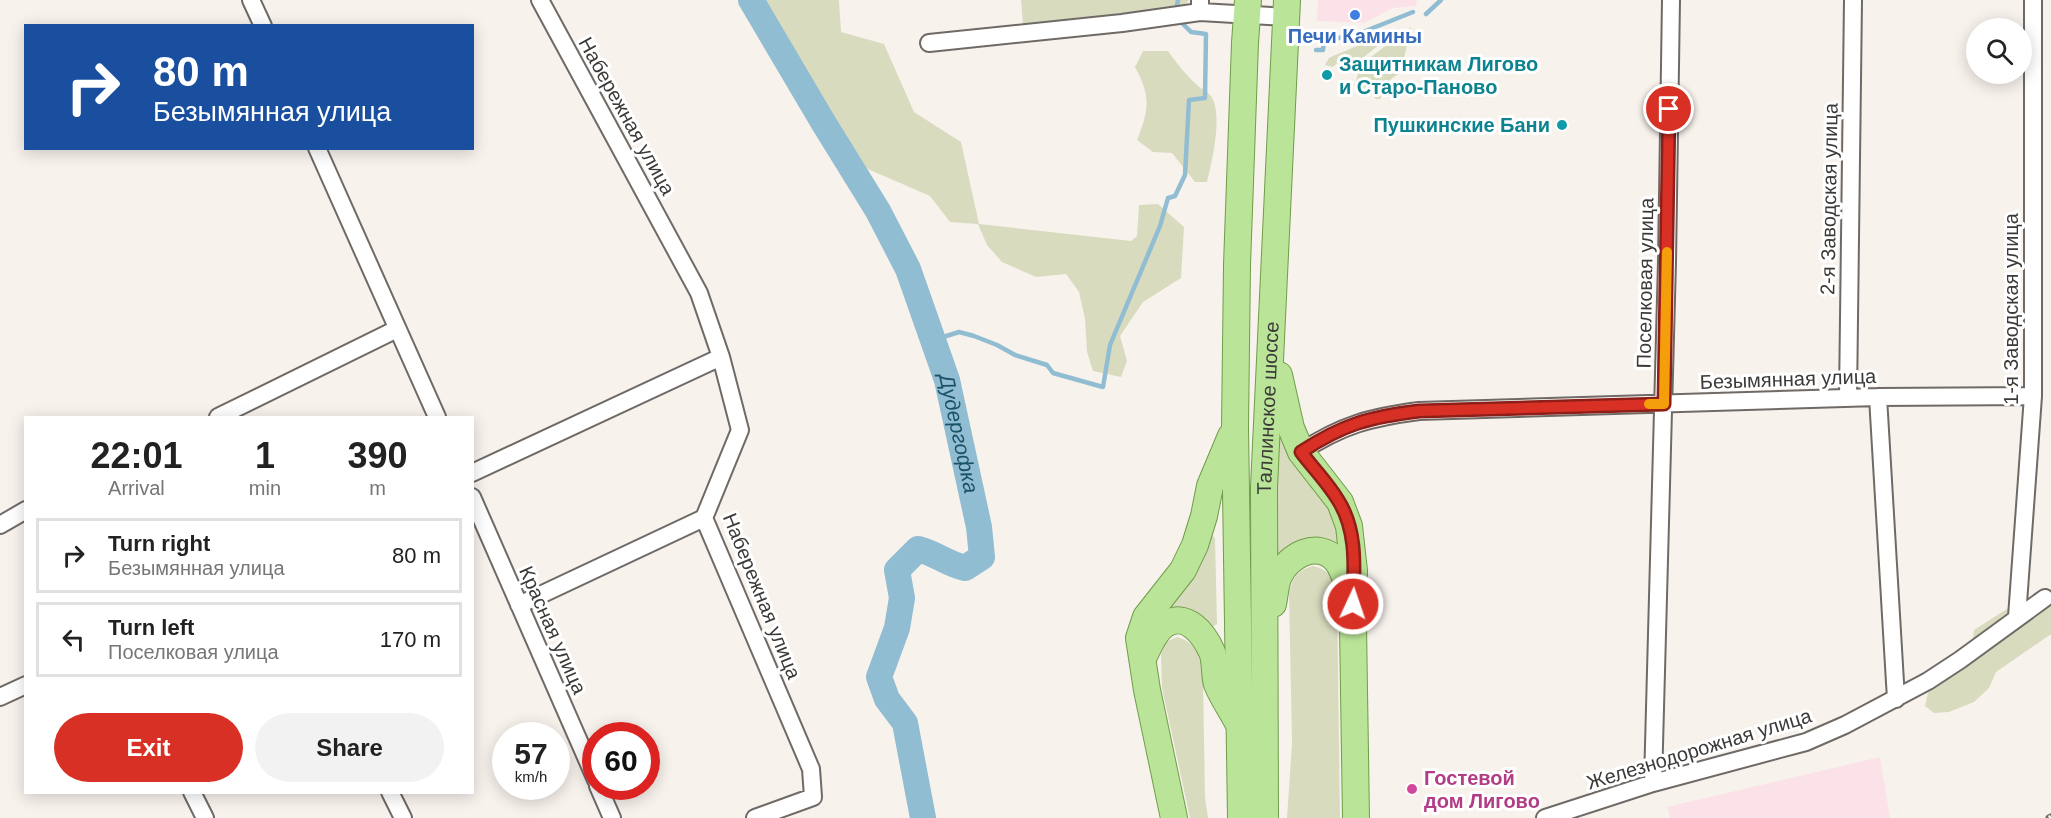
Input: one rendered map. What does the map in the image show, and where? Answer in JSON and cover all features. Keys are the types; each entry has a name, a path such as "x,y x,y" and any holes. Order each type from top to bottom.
{"main road":[{"name":"Таллинское шоссе","path":"1241,818 1235,427 1238,254 1247,7"},
{"name":"Таллинское шоссе","path":"1265,818 1264,487 1287,9"},
{"path":"1271,336 1285,406 1301,452 1340,502 1350,526 1354,572 1356,818"},
{"path":"1174,818 1139,638 1146,617 1183,570 1191,554 1204,516 1210,486 1235,427"},
{"path":"1265,648 1278,577 1287,562 1296,555 1311,550 1324,552 1336,560 1343,572 1353,604"},
{"path":"1142,660 1153,638 1164,625 1178,620 1195,625 1205,638 1213,655 1217,683 1240,726"}],"street":[{"path":"251,0 262,24"},
{"name":"Набережная улица","path":"540,0 699,293 721,357 740,430 704,518 811,769 813,797 755,818"},
{"name":"Поселковая улица","path":"1653,783 1664,404 1671,0"},
{"name":"2-я Заводская улица","path":"1848,398 1853,0"},
{"name":"1-я Заводская улица","path":"2018,617 2033,396 2033,0"},
{"path":"929,43 1122,23 1200,6 1287,9"},
{"path":"318,150 437,416"},
{"path":"220,416 397,329"},
{"path":"474,472 721,357"},
{"name":"Безымянная улица","path":"1301,452 1353,424 1380,416 1419,411 1878,397 2033,396"},
{"path":"1878,397 1896,699"},
{"name":"Красная улица","path":"474,502 582,748"},
{"path":"0,525 24,511"},
{"path":"519,605 704,518"},
{"name":"Железнодорожная улица","path":"1545,818 1653,783 1806,742 1845,725 1896,699 1960,660 2044,598"},
{"path":"0,697 24,686"},
{"path":"193,794 205,818"},
{"path":"391,794 403,818"},
{"path":"604,800 612,818"}],"shaded area":[{"path":"1318,0 1417,0 1416,6 1393,8 1364,23 1317,21"},
{"path":"1880,757 1890,818 1670,818 1667,807"}],"green space":[{"path":"757,0 839,0 841,32 884,44 914,112 961,142 979,224 1131,241 1137,236 1139,205 1158,204 1184,227 1181,278 1143,302 1120,336 1127,361 1121,377 1093,371 1087,352 1085,319 1079,292 1066,274 1036,277 1002,262 987,245 978,224 950,222 930,196 854,163"},
{"path":"1021,0 1189,0 1182,10 1128,17 1023,25"},
{"path":"1411,27 1401,72 1391,79 1380,99 1376,99 1356,81 1358,73 1356,68"},
{"path":"1400,28 1354,65 1343,60 1333,67 1325,65 1333,56"},
{"path":"1143,51 1168,51 1190,78 1210,95 1214,103 1216,137 1207,182 1195,182 1172,153 1153,152 1137,140 1146,111 1144,86 1135,67"},
{"path":"1279,435 1331,508 1340,530 1339,547 1320,540 1305,540 1298,542 1276,559 1276,436"},
{"path":"1212,535 1215,538 1217,624 1212,627 1192,613 1167,610 1208,537"},
{"path":"1313,566 1329,574 1337,591 1340,818 1287,818 1292,744 1289,593 1297,575"},
{"path":"2051,602 2051,634 1996,672 1989,688 1974,702 1949,712 1934,713 1925,706 1928,693 1970,660 1974,630 2010,607"},
{"path":"1177,637 1190,643 1197,653 1201,666 1205,797 1208,818 1190,818 1162,688 1161,654 1166,642"}],"waterway":[{"name":"Дудергофка","path":"751,0 878,211 908,269 947,380 979,527 982,557 965,568 918,549 897,570 902,598 897,628 879,677 887,699 905,723 923,818"},
{"path":"1177,5 1178,0"},
{"path":"1426,14 1441,0"},
{"path":"1316,50 1323,50 1324,41 1358,34 1413,12"},
{"path":"934,340 959,332 974,336 1015,355 1047,365 1053,373 1103,387 1110,345 1160,226 1168,198 1175,196 1185,175 1189,100 1205,98 1206,34 1191,32 1181,22"}],"slow traffic":[{"path":"1649,404 1664,404 1667,252"}],"place":[{"name":"Печи Камины","path":"1355,15"},
{"name":"Защитникам Лигово и Старо-Паново","path":"1327,75"},
{"name":"Пушкинские Бани","path":"1562,125"},
{"name":"Гостевой дом Лигово","path":"1412,789"}],"route":[{"path":"1353,604 1354,572 1350,526 1340,502 1301,452 1330,434 1380,416 1419,411 1664,404 1669,109"}]}
